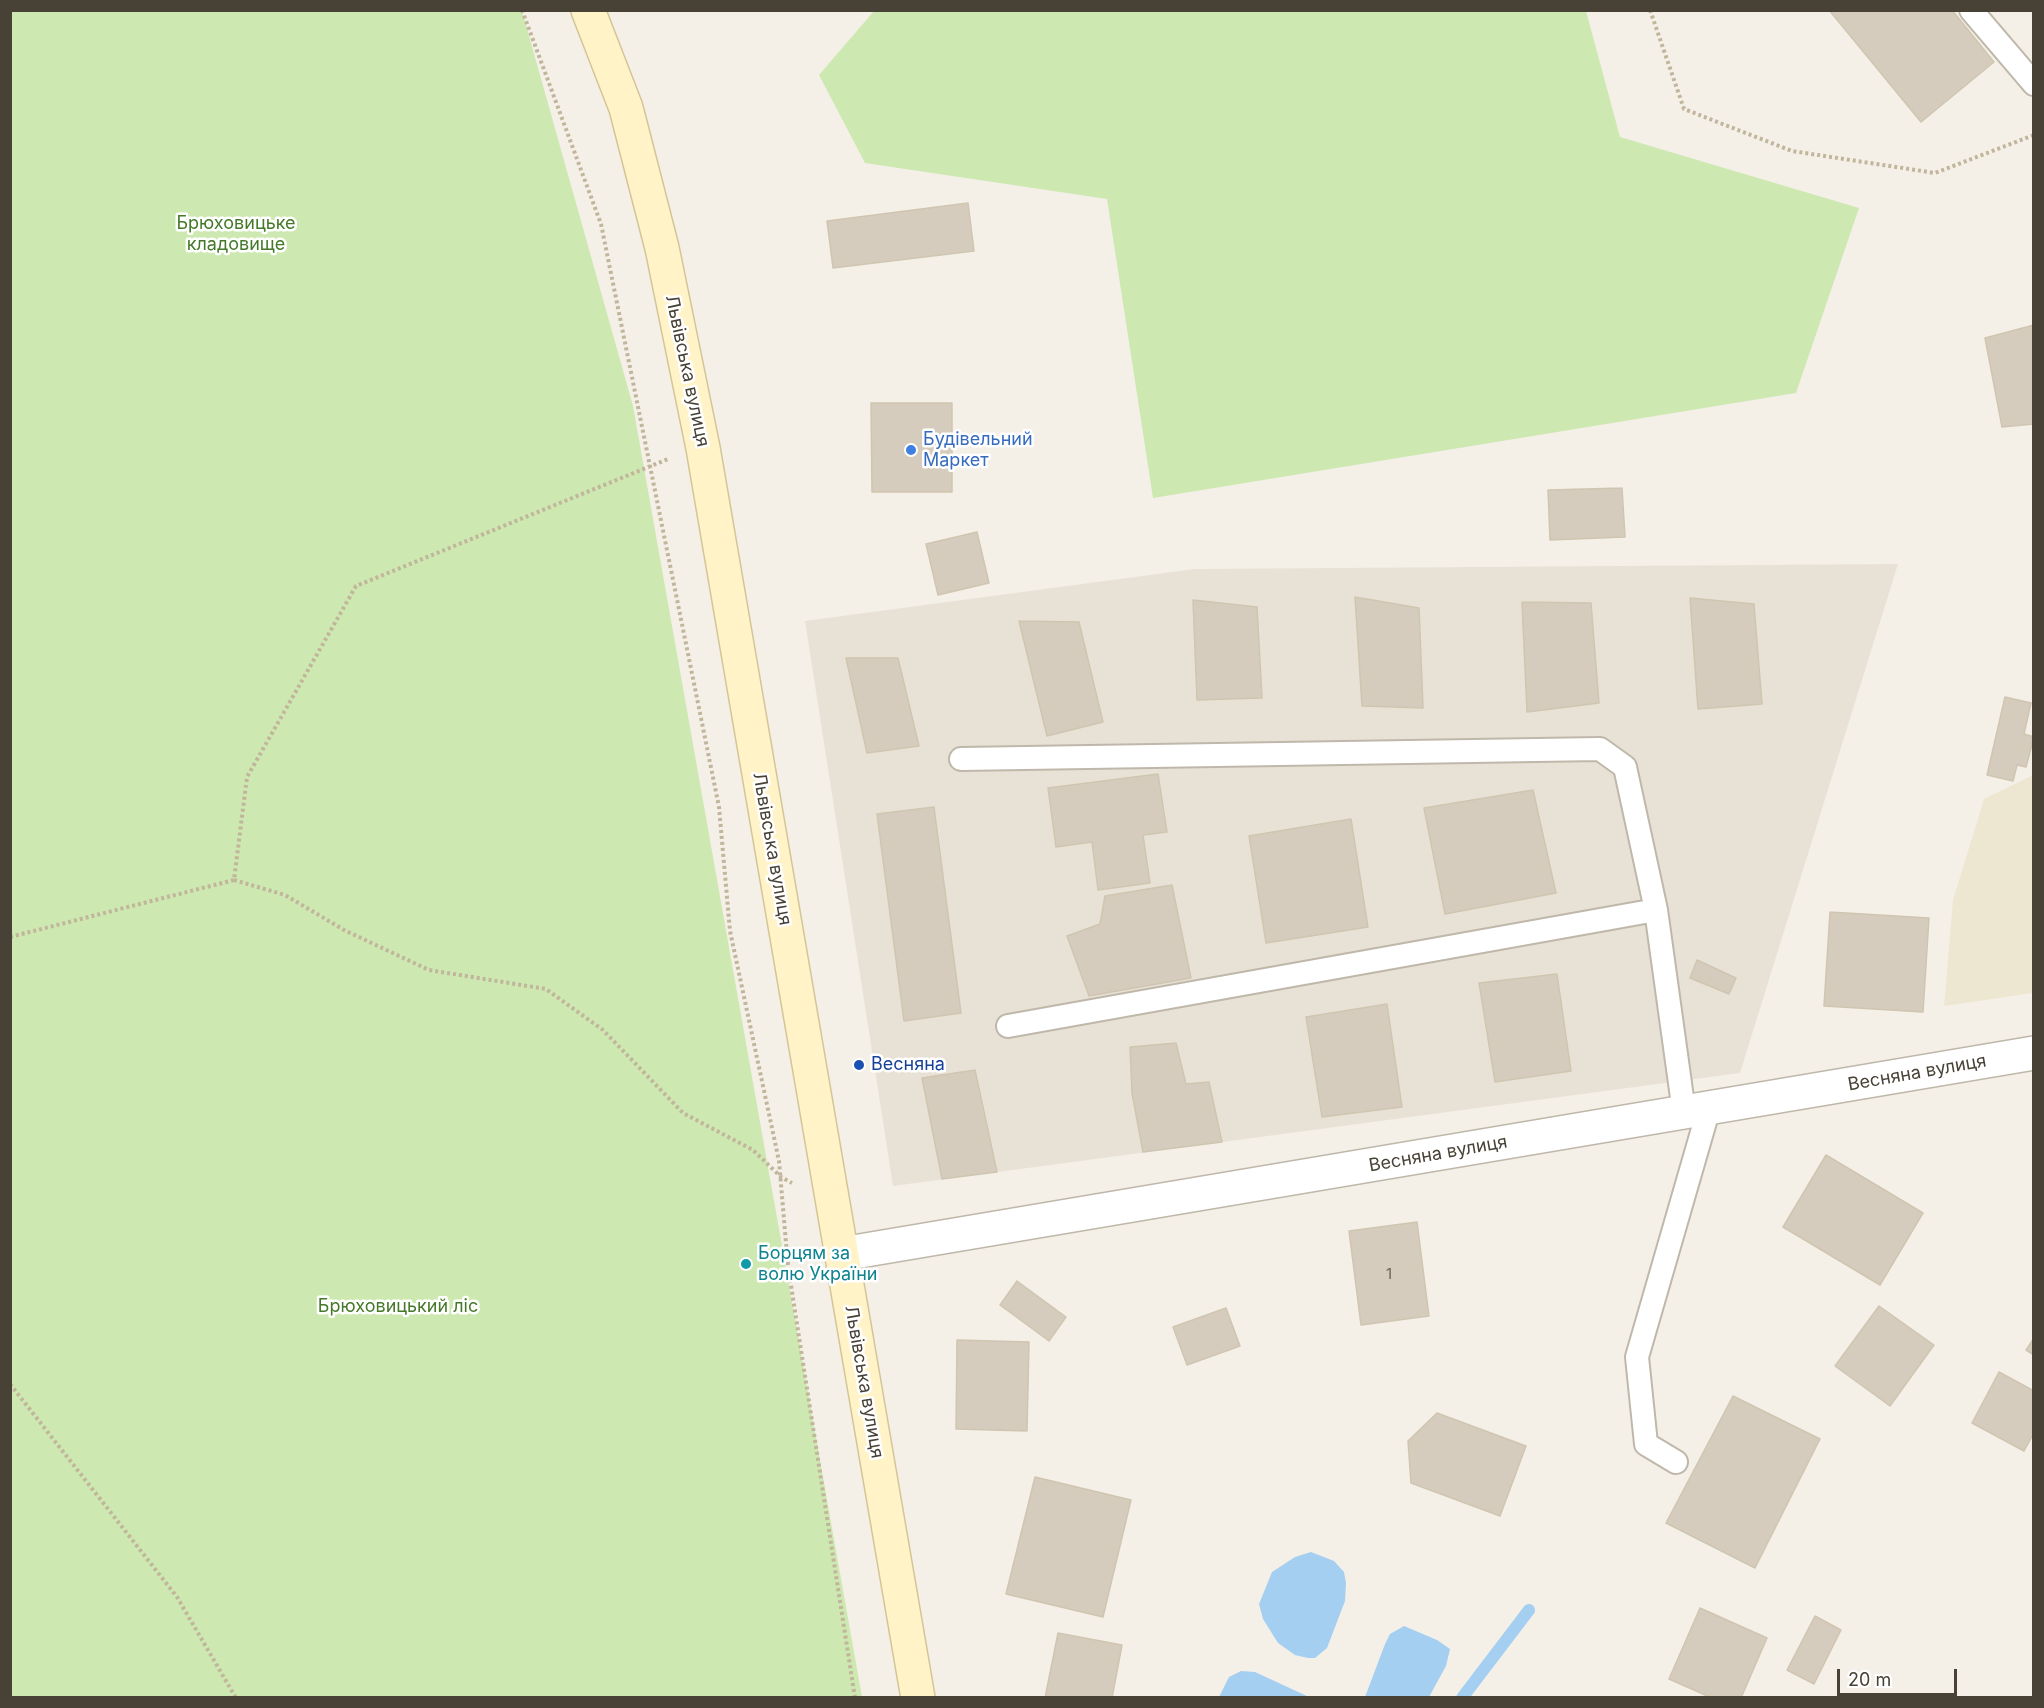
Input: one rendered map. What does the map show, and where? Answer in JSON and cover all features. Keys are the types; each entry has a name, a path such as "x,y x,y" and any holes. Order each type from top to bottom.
{"main road":[{"name":"Львівська вулиця","path":"588,10 626,108 662,248 703,448 918,1698"}],"street":[{"name":"Весняна вулиця","path":"842,1254 2034,1053"}],"lane":[{"path":"1971,10 2034,84"},
{"path":"961,759 1600,749 1625,767 1697,1110 1637,1358 1646,1443 1676,1461"},
{"path":"1008,1026 1656,910"}],"path":[{"path":"522,10 601,224 719,807 730,931 781,1177 788,1266 855,1698"},
{"path":"1650,10 1684,109 1792,151 1935,173 2034,135"},
{"path":"234,880 247,777 356,586 651,465 703,448"},
{"path":"10,937 234,880 285,895 344,930 429,970 546,989 603,1030 683,1113 753,1150 781,1177"},
{"path":"10,1384 177,1597 236,1698"}],"shaded area":[{"path":"1898,564 1740,1073 893,1186 805,621 1195,569"},
{"path":"2033,775 2033,993 1944,1006 1953,900 1984,799"}],"green space":[{"name":"Брюховицький ліс","path":"11,10 522,11 633,406 862,1697 11,1697"},
{"path":"874,11 1586,11 1620,137 1859,208 1796,393 1153,498 1107,199 865,163 819,75"}],"water":[{"path":"1311,1552 1334,1561 1344,1572 1346,1583 1345,1601 1327,1648 1315,1658 1295,1655 1278,1643 1263,1619 1259,1604 1272,1572 1295,1557"},
{"path":"1404,1626 1437,1640 1450,1649 1446,1666 1429,1697 1365,1697 1390,1634"},
{"path":"1241,1671 1255,1672 1309,1697 1219,1697 1229,1677"}],"building":[{"path":"1829,10 1952,10 1994,62 1921,122"},
{"path":"968,203 974,251 833,268 827,221"},
{"path":"2034,325 2034,424 2002,427 1985,338"},
{"path":"871,403 952,403 952,492 872,492"},
{"path":"1622,488 1625,537 1550,540 1548,490"},
{"path":"977,532 989,583 938,595 926,544"},
{"path":"1355,597 1419,608 1423,708 1362,706"},
{"path":"1690,598 1754,604 1762,704 1698,709"},
{"path":"1193,600 1257,607 1262,698 1197,700"},
{"path":"1522,602 1591,603 1599,703 1527,712"},
{"path":"1019,621 1079,622 1103,722 1047,736"},
{"path":"846,658 898,658 919,746 867,753"},
{"path":"2005,697 2031,703 2024,734 2034,737 2026,767 2017,765 2013,781 1987,775"},
{"path":"1158,774 1167,832 1143,835 1150,883 1098,890 1092,842 1056,847 1048,788"},
{"path":"1533,790 1556,893 1445,914 1424,808"},
{"path":"934,807 961,1013 904,1021 877,814"},
{"path":"1351,819 1368,927 1266,943 1249,836"},
{"path":"1172,885 1191,978 1089,996 1067,936 1100,924 1105,896"},
{"path":"1830,912 1929,918 1923,1012 1824,1006"},
{"path":"1697,960 1736,978 1729,994 1690,978"},
{"path":"1557,974 1571,1071 1495,1082 1479,983"},
{"path":"1387,1004 1402,1107 1322,1117 1306,1017"},
{"path":"1176,1043 1186,1084 1209,1082 1222,1142 1143,1152 1132,1093 1130,1047"},
{"path":"975,1070 997,1172 942,1179 922,1078"},
{"path":"1826,1155 1923,1213 1880,1285 1783,1227"},
{"path":"1417,1222 1429,1316 1361,1325 1349,1231"},
{"path":"1017,1281 1066,1317 1049,1341 1000,1305"},
{"path":"1879,1306 1934,1345 1890,1406 1835,1366"},
{"path":"1226,1308 1240,1346 1187,1365 1173,1327"},
{"path":"2034,1338 2034,1355 2026,1350"},
{"path":"957,1340 1029,1342 1027,1431 956,1429"},
{"path":"1999,1372 2034,1391 2034,1433 2024,1451 1972,1423"},
{"path":"1733,1396 1820,1439 1755,1568 1666,1523"},
{"path":"1437,1413 1526,1446 1500,1516 1411,1483 1408,1441"},
{"path":"1035,1477 1131,1500 1103,1617 1006,1594"},
{"path":"1700,1608 1767,1638 1741,1698 1712,1698 1669,1679"},
{"path":"1815,1616 1841,1630 1814,1684 1787,1670"},
{"path":"1058,1633 1122,1645 1112,1698 1045,1698"}],"waterway":[{"path":"1462,1698 1529,1610"}],"place":[{"name":"Будівельний Маркет","path":"911,450"},
{"name":"Весняна","path":"859,1065"},
{"name":"Борцям за волю України","path":"746,1264"}],"park label":[{"name":"Брюховицьке кладовище","path":"236,234"}]}
